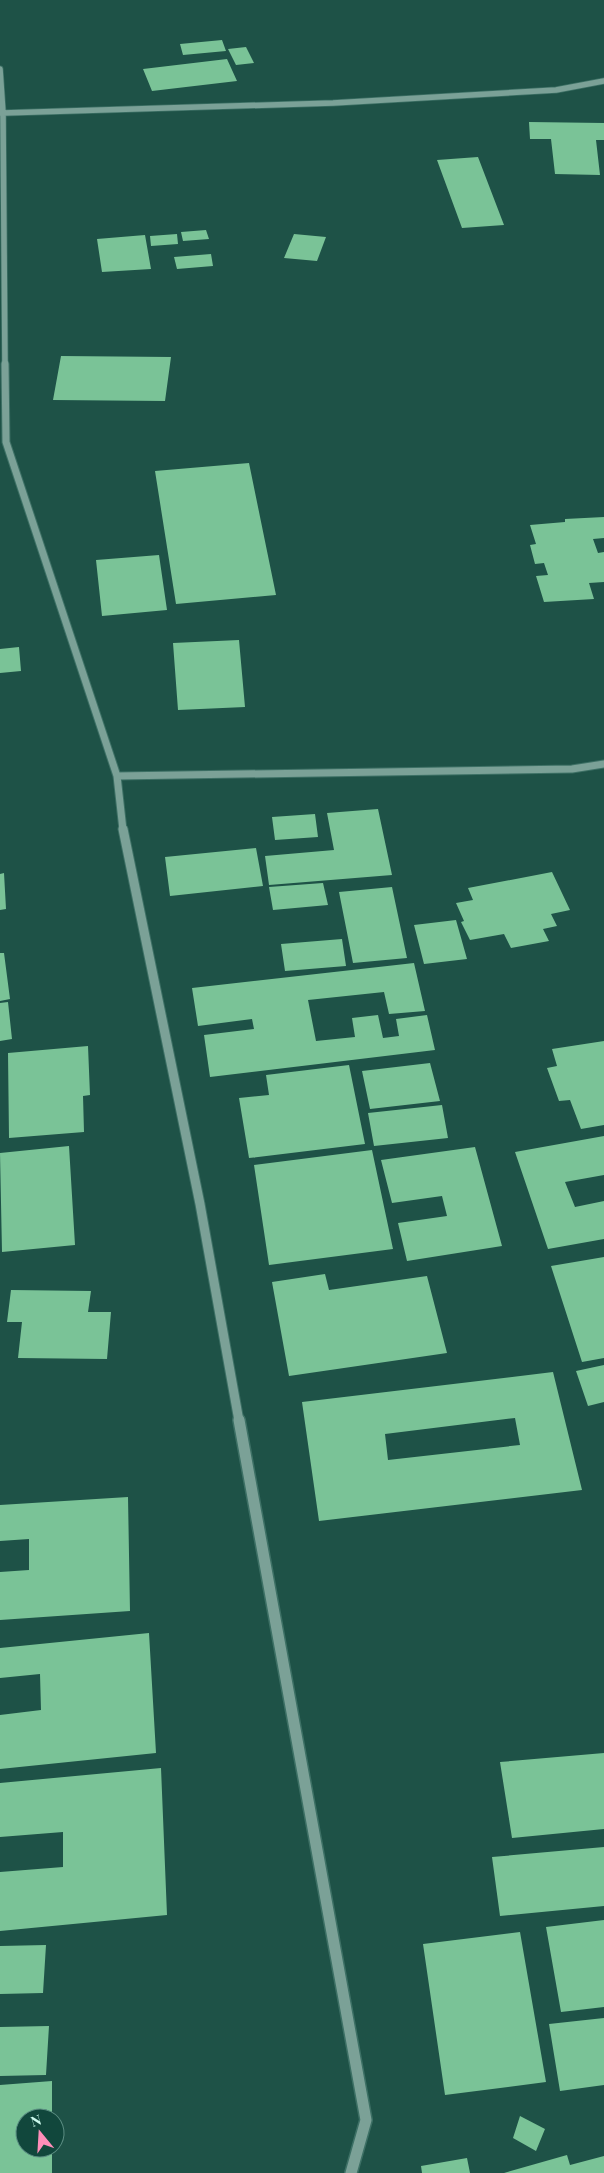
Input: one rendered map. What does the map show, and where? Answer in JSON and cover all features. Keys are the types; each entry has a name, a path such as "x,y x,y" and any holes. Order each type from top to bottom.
{"street":[{"path":"0,69 6,442 117,776 124,841 200,1204 366,2120 351,2173"},
{"path":"1,113 342,102 556,90 604,81"},
{"path":"117,776 562,769 604,764"}],"building":[{"path":"222,40 226,51 183,55 180,44"},
{"path":"246,47 254,63 236,65 228,49"},
{"path":"227,59 237,81 152,91 143,69"},
{"path":"529,122 604,123 604,140 596,140 600,175 555,174 551,139 530,139"},
{"path":"478,157 504,225 462,228 437,160"},
{"path":"206,230 209,239 183,241 181,232"},
{"path":"177,234 178,244 151,246 150,236"},
{"path":"294,234 326,237 317,261 284,258"},
{"path":"145,235 151,269 102,272 97,239"},
{"path":"211,254 213,266 177,269 174,257"},
{"path":"61,356 171,357 165,401 53,400"},
{"path":"249,463 276,595 176,604 155,471"},
{"path":"604,517 604,538 593,539 598,553 604,552 604,582 589,583 594,599 544,602 536,576 548,575 544,563 535,564 530,545 536,544 530,525 565,522 565,519"},
{"path":"159,555 167,610 102,616 96,560"},
{"path":"239,640 245,707 178,710 173,643"},
{"path":"19,647 21,671 0,673 0,649"},
{"path":"378,809 392,875 269,885 265,856 334,850 327,813"},
{"path":"315,814 318,837 275,840 272,817"},
{"path":"256,848 263,886 170,896 165,857"},
{"path":"552,872 570,910 551,914 557,926 543,929 549,941 511,948 504,934 470,940 461,922 464,921 456,903 473,900 468,888"},
{"path":"4,873 6,909 0,910 0,874"},
{"path":"323,883 328,905 273,910 269,887"},
{"path":"392,887 407,958 353,963 339,892"},
{"path":"456,920 467,959 424,964 414,925"},
{"path":"342,939 346,966 285,971 281,944"},
{"path":"0,953 4,953 10,999 0,1001"},
{"path":"414,963 425,1011 389,1014 384,992 308,1000 316,1041 355,1037 352,1018 378,1015 383,1038 399,1036 396,1019 427,1015 435,1050 210,1077 204,1035 254,1029 252,1019 198,1026 192,988"},
{"path":"8,1002 12,1039 0,1041 0,1003"},
{"path":"604,1041 604,1125 581,1129 570,1100 559,1101 547,1068 557,1066 552,1049"},
{"path":"88,1046 90,1095 83,1096 84,1132 9,1138 8,1053"},
{"path":"430,1063 440,1101 370,1109 362,1071"},
{"path":"349,1065 365,1144 249,1158 239,1098 269,1095 266,1075"},
{"path":"442,1105 448,1138 374,1146 368,1113"},
{"path":"604,1136 604,1175 565,1182 575,1207 604,1201 604,1239 548,1249 515,1152"},
{"path":"69,1146 75,1245 2,1252 0,1153"},
{"path":"475,1147 502,1246 407,1261 398,1223 447,1216 442,1196 392,1203 381,1160"},
{"path":"372,1150 393,1249 269,1265 254,1165"},
{"path":"604,1257 604,1358 582,1362 551,1266"},
{"path":"325,1274 329,1290 427,1276 447,1353 289,1376 272,1282"},
{"path":"11,1290 91,1291 88,1312 111,1312 107,1359 18,1358 22,1322 7,1322"},
{"path":"604,1365 604,1402 588,1406 576,1371"},
{"path":"553,1372 582,1490 319,1521 302,1402","holes":["515,1418 520,1445 388,1460 385,1434"]},
{"path":"128,1497 130,1611 0,1620 0,1572 29,1570 29,1539 0,1541 0,1505"},
{"path":"149,1633 156,1753 0,1769 0,1715 41,1710 40,1674 0,1678 0,1648"},
{"path":"604,1753 604,1829 512,1838 500,1762"},
{"path":"161,1768 167,1915 0,1931 0,1872 63,1867 63,1832 0,1837 0,1783"},
{"path":"604,1847 604,1906 500,1916 492,1857"},
{"path":"604,1920 604,2007 561,2012 546,1927"},
{"path":"520,1932 546,2082 445,2095 423,1944"},
{"path":"46,1945 43,1993 0,1994 0,1946"},
{"path":"604,2018 604,2085 560,2091 549,2024"},
{"path":"49,2026 46,2075 0,2076 0,2027"},
{"path":"52,2081 52,2108 15,2108 15,2158 52,2158 52,2173 0,2173 0,2085"},
{"path":"520,2116 545,2129 536,2151 513,2138"},
{"path":"567,2155 570,2165 604,2156 604,2173 504,2173"},
{"path":"467,2158 470,2173 422,2173 421,2166"}]}
